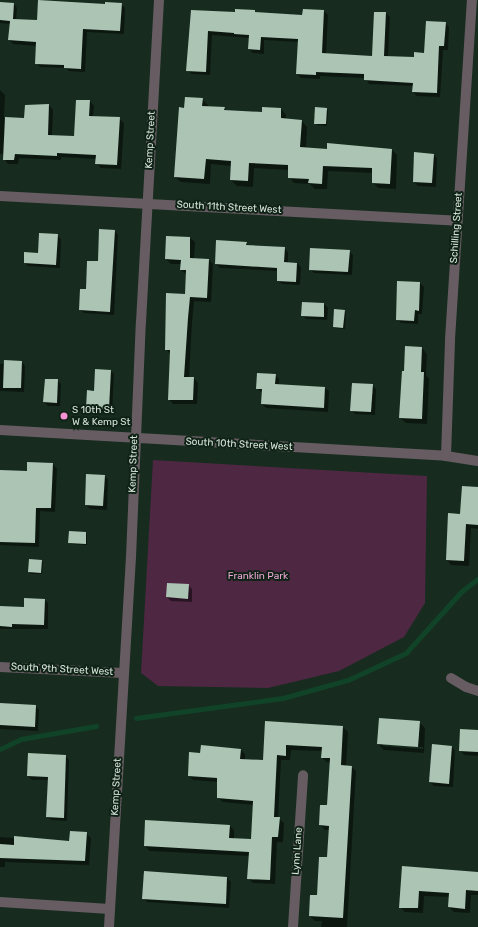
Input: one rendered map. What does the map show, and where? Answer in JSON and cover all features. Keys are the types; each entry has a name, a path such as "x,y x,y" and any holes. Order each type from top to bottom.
{"street":[{"name":"Kemp Street","path":"109,927 131,557 135,437 159,0"},
{"name":"Schilling Street","path":"446,456 450,339 472,0"},
{"name":"South 11th Street West","path":"0,196 457,221"},
{"name":"South 10th Street West","path":"0,430 135,437 146,440 446,456 478,460"},
{"name":"South 9th Street West","path":"0,667 123,673"},
{"path":"452,678 466,687 478,691"},
{"name":"Lynn Lane","path":"293,927 303,775"},
{"path":"0,902 110,909"}],"green space":[{"name":"Franklin Park","path":"153,460 427,476 425,603 404,637 339,671 268,688 158,686 141,673"}],"building":[{"path":"38,0 105,4 105,2 122,3 120,31 83,29 81,69 64,68 64,65 35,64 36,42 8,40 10,21 0,20 0,2 14,3 13,19 37,20"},
{"path":"235,9 255,10 255,12 302,15 303,9 324,10 322,53 372,56 374,12 386,12 384,56 414,57 414,52 424,53 426,21 446,22 444,46 439,46 437,93 412,92 413,83 364,80 364,74 316,72 316,75 296,74 298,39 261,37 260,50 248,49 249,35 234,33 208,31 206,72 186,71 191,10 235,12"},
{"path":"185,97 203,98 202,106 225,107 224,110 262,112 262,107 281,108 281,118 302,120 300,147 327,149 327,143 392,149 390,184 372,183 372,168 323,166 322,184 308,183 309,179 288,178 288,165 249,163 248,181 230,180 231,161 206,159 204,179 174,177 179,107 184,108"},
{"path":"76,100 90,100 89,116 120,117 117,165 95,164 96,155 57,153 57,156 15,154 14,160 3,160 5,117 24,118 25,105 49,104 48,135 74,136"},
{"path":"315,107 327,108 326,124 314,124"},
{"path":"414,152 434,154 432,183 413,182"},
{"path":"99,229 115,230 110,312 79,310 80,289 86,289 87,261 98,261"},
{"path":"39,233 58,234 56,265 24,263 24,252 38,253"},
{"path":"166,236 190,237 190,258 209,259 207,298 190,297 184,377 194,377 193,400 168,400 170,350 165,350 166,293 185,294 186,270 180,270 181,260 165,259"},
{"path":"216,240 247,242 246,245 285,247 284,262 297,263 296,282 277,281 277,268 215,264"},
{"path":"310,248 350,250 348,272 309,270"},
{"path":"397,281 420,282 419,311 415,310 414,321 396,320"},
{"path":"302,302 324,303 324,317 301,316"},
{"path":"334,309 345,310 343,328 333,327"},
{"path":"405,346 422,347 421,372 424,372 422,419 399,418"},
{"path":"4,360 22,361 21,388 3,388"},
{"path":"95,369 111,370 109,409 86,408 87,390 94,391"},
{"path":"257,373 276,374 275,384 325,387 324,408 261,404 262,389 256,389"},
{"path":"45,379 58,379 57,403 43,402"},
{"path":"352,383 373,384 371,412 350,411"},
{"path":"27,462 53,463 51,508 36,508 35,543 0,542 0,470 27,471"},
{"path":"86,474 105,475 103,506 85,505"},
{"path":"462,486 478,487 478,525 466,524 464,561 446,560 448,513 460,514"},
{"path":"69,531 86,532 86,544 68,543"},
{"path":"29,559 42,560 41,573 28,572"},
{"path":"167,583 189,584 188,599 166,597"},
{"path":"24,598 45,599 44,625 12,624 12,627 0,626 0,606 24,607"},
{"path":"0,703 36,705 35,727 0,725"},
{"path":"379,718 420,721 418,747 377,744"},
{"path":"265,721 343,726 341,765 352,766 343,918 309,916 310,895 317,895 319,857 327,857 329,826 319,825 320,805 327,805 330,758 321,758 322,747 286,745 286,756 277,755 274,817 280,817 278,837 272,837 270,880 247,879 249,852 144,846 145,820 230,825 229,838 251,839 253,801 217,798 217,778 188,776 189,752 200,753 201,745 241,749 240,759 263,760"},
{"path":"460,729 478,730 478,752 459,751"},
{"path":"432,744 452,746 449,784 429,782"},
{"path":"28,753 66,755 64,818 46,817 48,777 27,776"},
{"path":"70,831 87,832 85,861 0,858 0,844 14,845 14,836 69,841"},
{"path":"402,866 478,872 478,891 466,890 465,909 448,907 449,893 419,891 418,908 399,908"},
{"path":"144,871 227,877 226,904 142,899"}],"waterway":[{"path":"136,718 283,698 348,680 406,653 462,591 478,579"},
{"path":"0,749 21,739 96,726"}],"place":[{"name":"S 10th St W & Kemp St","path":"64,416"}]}
